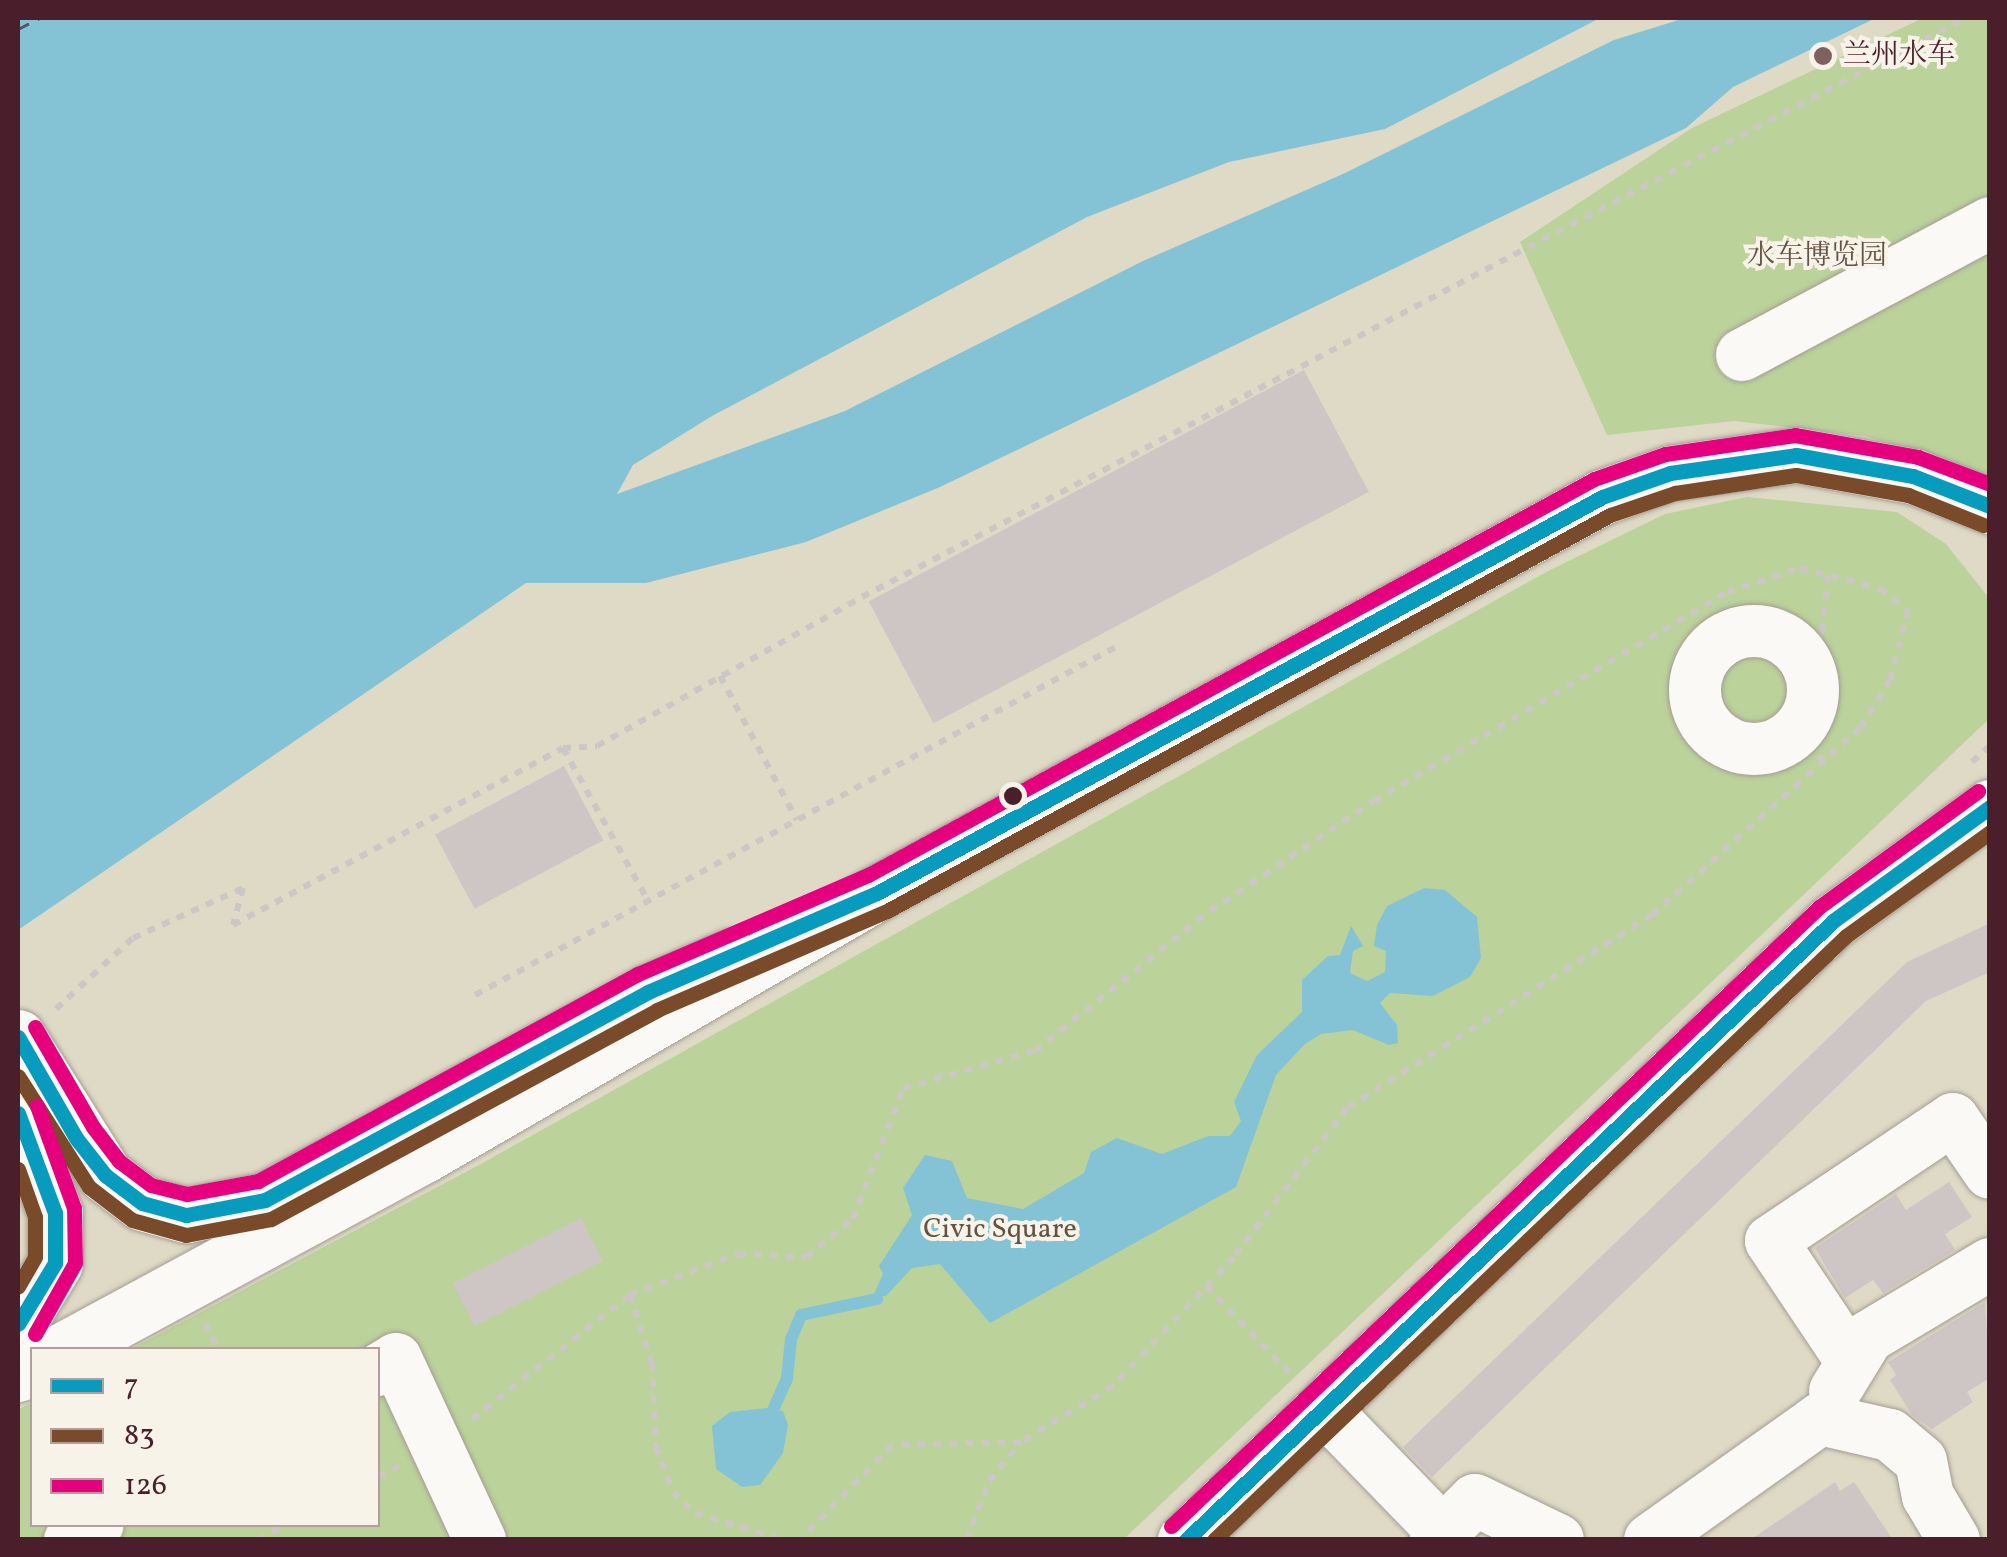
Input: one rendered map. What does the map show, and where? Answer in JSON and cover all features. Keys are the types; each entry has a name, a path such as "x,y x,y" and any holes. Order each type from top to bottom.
{"main road":[{"path":"69,1347 588,1064 877,893 1602,498 1670,472 1796,455 1913,476 1990,506"},
{"path":"1185,1540 1833,921 1990,807"},
{"path":"30,1111 142,1202 186,1215 265,1200 648,992 877,893"},
{"path":"18,1324 55,1263 55,1213 30,1111 31,1027"}],"street":[{"path":"1742,356 1990,223"},
{"path":"1742,633 1777,634 1810,667 1811,746 1755,750 1732,745 1712,733 1694,691 1711,648 1742,633"},
{"path":"1850,1359 1771,1241 1953,1119 1990,1174"},
{"path":"1650,1540 1820,1419 1850,1359 1868,1337 1990,1264"},
{"path":"380,1369 396,1360 441,1444 480,1540"},
{"path":"1323,1408 1439,1536 1475,1500 1558,1540"},
{"path":"1820,1419 1890,1435 1921,1461 1928,1496 1954,1540"},
{"path":"70,1540 93,1527"}],"path":[{"path":"31,1027 133,938 243,888 233,926 563,748 597,746 720,676 1618,195 1965,18"},
{"path":"441,1444 630,1295 738,1254 806,1258 853,1219 902,1088 1035,1051 1210,911 1374,801 1727,592 1800,568 1880,588 1908,610 1890,680 1860,728 1811,746 1652,915 1347,1108 1206,1286 1113,1386 1021,1442 988,1481 966,1540"},
{"path":"1810,667 1822,631 1828,575"},
{"path":"474,995 1119,645"},
{"path":"720,676 797,820"},
{"path":"563,748 648,901"},
{"path":"1206,1286 1323,1408"},
{"path":"630,1295 652,1362 656,1447 673,1492 695,1512 784,1540"},
{"path":"199,1313 218,1347"},
{"path":"800,1540 892,1445 1021,1442"},
{"path":"258,1540 282,1527"}],"green space":[{"name":"水车博览园","path":"1923,18 1989,18 1989,475 1865,436 1734,421 1607,435 1520,242 1692,128"},
{"name":"Civic Square","path":"1747,497 1897,512 1946,544 1989,598 1989,719 1124,1539 18,1539 18,1410 30,1403 30,1527 380,1527 380,1347 135,1347 477,1166 1548,571 1665,514"}],"water":[{"path":"18,18 1600,18 1385,129 1229,162 1087,217 712,416 633,465 617,494 845,411 1143,261 1343,174 1614,40 1685,18 1876,18 1733,87 1686,128 940,487 806,542 646,583 526,583 18,930"},
{"path":"1424,888 1445,890 1477,917 1481,958 1470,977 1433,996 1390,993 1380,1003 1397,1025 1398,1043 1389,1045 1353,1030 1321,1034 1305,1044 1276,1075 1236,1187 990,1323 940,1264 912,1268 886,1296 873,1296 883,1274 879,1266 912,1215 903,1188 925,1155 952,1161 967,1198 1023,1209 1084,1173 1091,1152 1117,1138 1162,1154 1208,1136 1230,1136 1241,1121 1234,1102 1257,1055 1302,1012 1302,980 1328,956 1340,955 1351,926 1363,946 1353,951 1350,973 1367,981 1385,972 1386,951 1374,946 1377,925 1387,906"},
{"path":"766,1408 783,1411 788,1425 783,1453 760,1485 742,1487 716,1469 712,1426 730,1412"}],"building":[{"path":"1304,370 1369,492 933,723 869,601"},
{"path":"564,766 603,840 475,909 435,835"},
{"path":"1990,923 1990,972 1926,1001 1432,1477 1403,1447 1907,962"},
{"path":"1949,1182 1972,1217 1945,1234 1955,1250 1883,1293 1873,1280 1845,1298 1815,1248 1896,1194 1906,1210"},
{"path":"581,1218 603,1261 474,1326 453,1283"},
{"path":"1985,1302 1990,1378 1967,1392 1973,1402 1932,1429 1912,1415 1890,1380 1896,1375 1888,1362"},
{"path":"1835,1482 1840,1491 1854,1482 1893,1540 1750,1540"}],"waterway":[{"path":"773,1410 787,1379 791,1339 801,1315 877,1299"}],"ferry route":[{"path":"18,29 40,18"}],"transit line":[{"name":"126","path":"35,1027 93,1127 119,1161 151,1185 187,1194 258,1181 638,974 868,875 1594,479 1665,454 1795,435 1918,457 1990,484"},
{"name":"7","path":"18,1037 76,1138 105,1175 142,1203 186,1215 265,1200 648,992 877,893 1602,497 1670,473 1796,455 1913,476 1990,506"},
{"name":"83","path":"18,1076 89,1187 132,1220 186,1235 271,1219 657,1010 887,911 1610,515 1675,493 1796,475 1908,495 1983,525"},
{"name":"126","path":"1171,1526 1819,907 1978,791"},
{"name":"7","path":"1186,1540 1833,921 1990,807"},
{"name":"83","path":"1214,1540 1846,936 1990,832"},
{"name":"126","path":"35,1334 75,1263 74,1208 37,1106"},
{"name":"7","path":"18,1113 55,1213 55,1263 18,1324"},
{"name":"83","path":"18,1169 35,1217 35,1257 18,1286"}],"place":[{"name":"兰州水车","path":"1823,56"}]}
